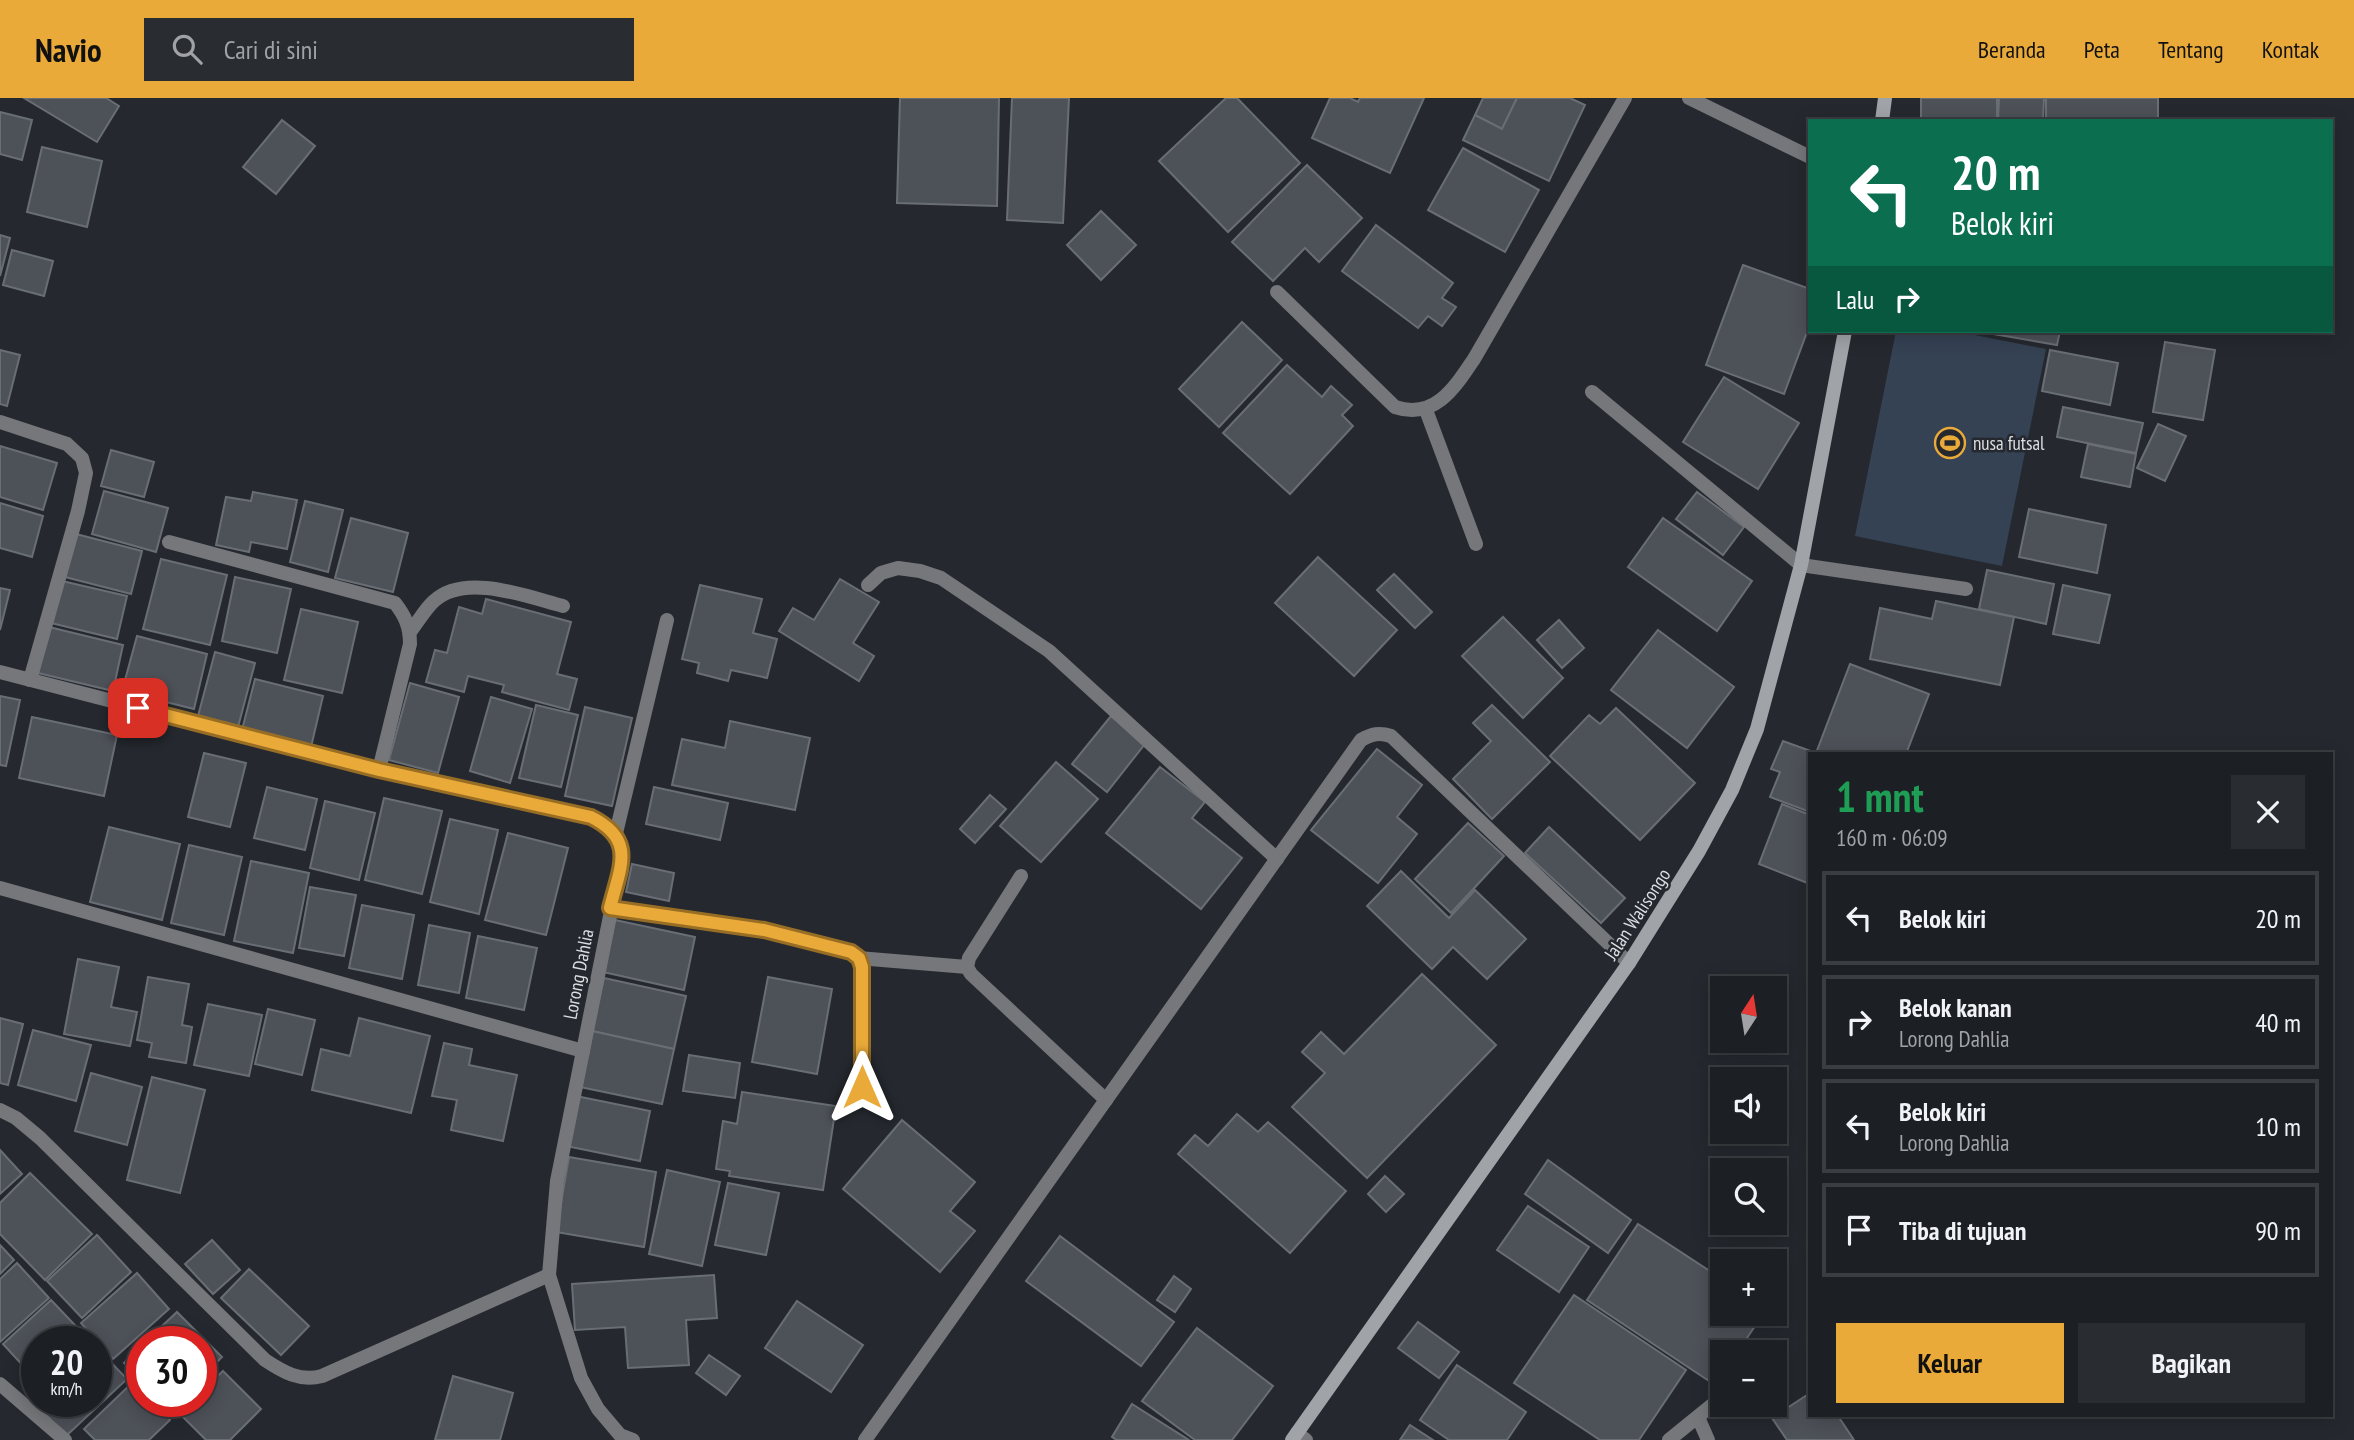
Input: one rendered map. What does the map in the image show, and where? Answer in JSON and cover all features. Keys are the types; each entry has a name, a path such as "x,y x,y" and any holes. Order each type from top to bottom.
{"street":[{"path":"1277,292 1395,407 1407,411 1426,410 1459,383 1625,98"},
{"path":"1689,98 1808,156"},
{"path":"1882,119 1885,98"},
{"name":"Jalan Walisongo","path":"1298,1438 1629,963 1699,851 1732,790 1757,729 1801,565 1844,333"},
{"path":"1592,392 1801,565 1966,589"},
{"path":"1426,410 1476,544"},
{"path":"0,422 67,444 82,458 86,473 78,511 30,680"},
{"path":"169,542 395,603 405,617 410,632 410,644 379,770"},
{"path":"868,585 881,573 898,568 941,578 1049,651 1277,859"},
{"path":"410,632 435,600 470,587 491,588 563,606"},
{"name":"Lorong Dahlia","path":"624,1438 598,1409 581,1378 549,1275 557,1181 622,856 616,833 667,620"},
{"path":"0,672 379,770 591,817 616,833"},
{"path":"865,1440 1361,740 1381,733 1391,736 1629,963"},
{"path":"1021,876 969,958 967,967 971,974 1106,1100"},
{"path":"0,888 583,1051"},
{"path":"610,908 764,930 851,952 859,958 967,967"},
{"path":"859,958 862,967 862,1087"},
{"path":"0,1110 16,1118 40,1138 265,1360 293,1376 311,1379 322,1376 549,1275"},
{"path":"0,1384 65,1440"},
{"path":"1669,1440 1710,1407"},
{"path":"1698,1417 1707,1440"}],"shaded area":[{"name":"nusa futsal","path":"1896,333 1964,333 2046,349 2002,566 1855,536"}],"building":[{"path":"24,98 106,98 119,106 97,142"},
{"path":"900,98 999,98 997,206 897,203"},
{"path":"1012,98 1069,98 1063,223 1007,220"},
{"path":"1226,98 1237,98 1300,163 1228,232 1159,161"},
{"path":"1330,98 1350,98 1358,102 1360,98 1424,98 1390,173 1312,138"},
{"path":"1483,98 1517,98 1502,129 1475,115"},
{"path":"1517,98 1570,98 1585,105 1549,181 1463,140 1475,115 1502,129"},
{"path":"1921,98 1997,98 1997,119 1921,119"},
{"path":"1999,98 2044,98 2043,119 1998,119"},
{"path":"2046,98 2158,98 2158,119 2046,119"},
{"path":"0,112 32,120 22,160 0,154"},
{"path":"282,120 315,146 276,194 243,167"},
{"path":"42,147 102,161 87,227 27,212"},
{"path":"1463,148 1539,190 1505,252 1428,210"},
{"path":"1307,165 1362,218 1319,262 1305,248 1273,281 1232,242"},
{"path":"1101,211 1136,245 1101,280 1067,245"},
{"path":"1376,225 1453,283 1442,298 1456,307 1442,326 1428,316 1418,328 1342,271"},
{"path":"0,235 10,238 0,276"},
{"path":"12,250 53,261 44,296 3,285"},
{"path":"1743,265 1808,288 1808,329 1784,394 1706,365"},
{"path":"1242,322 1282,360 1219,427 1179,389"},
{"path":"1988,333 2060,333 2057,345"},
{"path":"2165,342 2215,350 2203,420 2153,412"},
{"path":"0,350 20,355 7,406 0,404"},
{"path":"2050,350 2118,363 2110,405 2042,391"},
{"path":"1287,365 1322,397 1331,386 1352,405 1342,415 1353,426 1290,494 1223,433"},
{"path":"1724,377 1799,423 1758,489 1683,442"},
{"path":"2063,407 2143,423 2136,453 2057,437"},
{"path":"2158,424 2186,436 2165,481 2137,468"},
{"path":"2088,444 2136,454 2130,487 2081,477"},
{"path":"0,446 57,463 43,510 0,497"},
{"path":"111,450 154,462 144,497 101,486"},
{"path":"104,491 168,508 156,552 92,534"},
{"path":"253,492 297,500 287,549 251,542 249,552 216,545 226,497 251,501"},
{"path":"1697,492 1744,527 1723,555 1676,519"},
{"path":"305,501 343,510 328,572 290,562"},
{"path":"0,503 43,516 32,557 0,548"},
{"path":"2029,509 2106,525 2097,573 2019,557"},
{"path":"351,518 408,533 393,592 335,578"},
{"path":"1663,518 1752,581 1717,631 1628,567"},
{"path":"76,534 142,551 131,594 65,577"},
{"path":"1318,557 1397,630 1354,676 1275,603"},
{"path":"161,559 227,575 210,645 143,629"},
{"path":"1987,570 2054,584 2046,624 1979,609"},
{"path":"1394,574 1432,612 1415,628 1377,590"},
{"path":"235,577 291,589 277,653 222,641"},
{"path":"840,579 879,602 853,643 874,656 859,681 779,631 793,608 814,620"},
{"path":"62,581 127,596 117,639 51,623"},
{"path":"700,585 762,599 753,633 777,639 767,678 731,670 728,681 697,673 699,663 682,659"},
{"path":"2063,585 2110,595 2099,643 2053,634"},
{"path":"0,588 10,590 0,630"},
{"path":"486,599 571,622 557,674 577,679 569,710 502,692 504,685 468,676 464,692 426,682 435,650 447,653 459,607 482,614"},
{"path":"1936,601 2014,617 2000,685 1870,659 1880,608 1932,619"},
{"path":"301,609 358,622 342,693 284,680"},
{"path":"1503,617 1563,678 1523,718 1462,656"},
{"path":"1559,620 1584,648 1562,668 1537,640"},
{"path":"49,627 123,645 113,691 38,673"},
{"path":"1658,630 1734,687 1687,748 1611,690"},
{"path":"137,636 207,654 194,709 122,691"},
{"path":"215,652 255,663 238,727 198,716"},
{"path":"1850,664 1929,694 1907,752 1816,752"},
{"path":"255,679 323,696 311,747 242,730"},
{"path":"410,683 459,697 438,773 389,760"},
{"path":"0,696 20,700 6,766 0,765"},
{"path":"491,697 532,709 510,783 470,771"},
{"path":"536,705 578,715 561,787 519,778"},
{"path":"1492,705 1550,762 1492,819 1453,779 1491,741 1473,723"},
{"path":"585,707 632,718 612,806 565,796"},
{"path":"1616,708 1695,783 1640,840 1550,756 1589,715 1600,724"},
{"path":"1111,716 1145,744 1107,792 1072,764"},
{"path":"32,717 117,735 104,796 19,778"},
{"path":"730,721 810,738 795,810 672,785 682,739 725,748"},
{"path":"1783,741 1813,752 1808,752 1808,811 1770,797 1780,772 1771,769"},
{"path":"1377,749 1422,785 1397,817 1417,834 1378,883 1311,830"},
{"path":"204,753 246,763 230,827 188,817"},
{"path":"1056,762 1098,799 1041,862 1000,826"},
{"path":"1160,767 1205,802 1192,818 1242,858 1201,909 1106,833"},
{"path":"267,787 317,799 305,850 254,838"},
{"path":"654,787 728,803 720,840 646,824"},
{"path":"990,795 1006,809 975,843 960,829"},
{"path":"384,798 442,811 422,894 365,880"},
{"path":"325,801 375,813 359,880 310,868"},
{"path":"1782,804 1808,814 1808,883 1759,864"},
{"path":"450,819 498,830 479,914 430,902"},
{"path":"1468,823 1504,856 1451,913 1415,879"},
{"path":"109,827 180,844 162,920 90,902"},
{"path":"1549,827 1625,898 1601,923 1525,853"},
{"path":"508,833 568,848 546,935 485,920"},
{"path":"189,845 242,857 224,935 171,923"},
{"path":"251,861 309,873 293,953 234,941"},
{"path":"632,864 674,873 669,901 626,892"},
{"path":"1401,871 1449,918 1475,890 1526,939 1487,979 1453,947 1432,969 1367,906"},
{"path":"310,887 356,895 344,956 299,948"},
{"path":"362,905 414,915 402,979 349,968"},
{"path":"615,920 695,937 684,990 603,972"},
{"path":"429,925 470,933 459,993 418,985"},
{"path":"478,936 537,948 524,1010 466,998"},
{"path":"78,959 119,967 111,1007 137,1012 130,1046 64,1034"},
{"path":"1422,974 1496,1045 1367,1178 1292,1107 1325,1073 1302,1052 1321,1032 1344,1054"},
{"path":"148,977 189,984 182,1025 192,1027 186,1063 149,1057 152,1043 137,1040"},
{"path":"768,977 832,989 817,1074 752,1062"},
{"path":"604,978 686,996 674,1049 592,1031"},
{"path":"208,1004 262,1015 249,1076 194,1065"},
{"path":"268,1009 315,1020 302,1075 255,1064"},
{"path":"0,1018 23,1024 8,1085 0,1083"},
{"path":"359,1018 430,1036 411,1113 312,1090 321,1049 350,1056"},
{"path":"33,1030 91,1045 76,1101 18,1085"},
{"path":"592,1031 674,1049 662,1104 580,1087"},
{"path":"444,1043 472,1049 469,1065 517,1075 503,1141 451,1130 457,1100 432,1096"},
{"path":"689,1055 740,1063 735,1098 683,1091"},
{"path":"91,1073 142,1087 127,1145 75,1131"},
{"path":"152,1077 205,1090 180,1193 127,1180"},
{"path":"742,1092 836,1106 823,1190 729,1176 730,1171 716,1169 723,1121 737,1124"},
{"path":"576,1096 650,1111 640,1161 566,1146"},
{"path":"1237,1114 1258,1132 1268,1122 1346,1191 1290,1253 1178,1154 1195,1135 1208,1146"},
{"path":"902,1120 975,1182 950,1211 975,1231 940,1272 843,1189"},
{"path":"0,1150 22,1174 0,1194"},
{"path":"569,1157 656,1172 644,1247 556,1232"},
{"path":"1548,1160 1631,1220 1608,1253 1525,1194"},
{"path":"667,1170 720,1182 702,1266 649,1254"},
{"path":"30,1173 92,1234 45,1280 0,1234 0,1203"},
{"path":"1385,1176 1404,1194 1386,1212 1368,1194"},
{"path":"728,1183 779,1193 766,1255 715,1245"},
{"path":"1528,1206 1589,1247 1559,1292 1497,1250"},
{"path":"1638,1224 1710,1271 1710,1326 1755,1326 1746,1340 1710,1340 1710,1382 1587,1300"},
{"path":"97,1235 131,1272 82,1318 47,1281"},
{"path":"1060,1236 1174,1322 1141,1366 1026,1281"},
{"path":"212,1240 240,1270 213,1294 185,1264"},
{"path":"0,1245 14,1260 0,1274"},
{"path":"17,1263 49,1298 0,1342 0,1279"},
{"path":"249,1269 309,1326 281,1355 221,1298"},
{"path":"137,1273 169,1309 150,1326 126,1326 126,1347 113,1359 112,1326 84,1326 81,1323"},
{"path":"714,1275 717,1318 686,1320 689,1365 628,1368 625,1327 575,1330 572,1284"},
{"path":"1174,1276 1191,1289 1175,1312 1157,1300"},
{"path":"1574,1295 1686,1370 1639,1440 1600,1440 1514,1383"},
{"path":"51,1300 76,1326 23,1326"},
{"path":"797,1301 863,1345 831,1392 765,1348"},
{"path":"177,1312 191,1326 162,1326"},
{"path":"1418,1322 1459,1352 1439,1378 1398,1348"},
{"path":"21,1328 21,1364 3,1344"},
{"path":"1197,1328 1273,1386 1232,1440 1195,1440 1142,1401"},
{"path":"709,1355 740,1376 726,1395 696,1373"},
{"path":"112,1364 126,1378 112,1393"},
{"path":"1457,1365 1526,1412 1507,1440 1449,1440 1420,1420"},
{"path":"223,1371 261,1409 230,1440 206,1440 183,1417 217,1417 217,1377"},
{"path":"453,1376 513,1393 500,1440 435,1440"},
{"path":"126,1389 126,1417 167,1417 170,1420 149,1440 95,1440 84,1429 97,1417 112,1417 112,1402"},
{"path":"1808,1394 1808,1417 1839,1417 1854,1440 1787,1440 1772,1418 1787,1417 1787,1408"},
{"path":"1132,1404 1189,1440 1117,1440 1112,1437"},
{"path":"48,1417 86,1417 66,1436"},
{"path":"1410,1425 1433,1440 1400,1440"}],"place":[{"name":"nusa futsal","path":"1950,443"}],"route":[{"path":"138,708 379,770 591,817 616,833 621,844 622,856 610,908 764,930 851,952 859,958 862,967 862,1087"}]}
